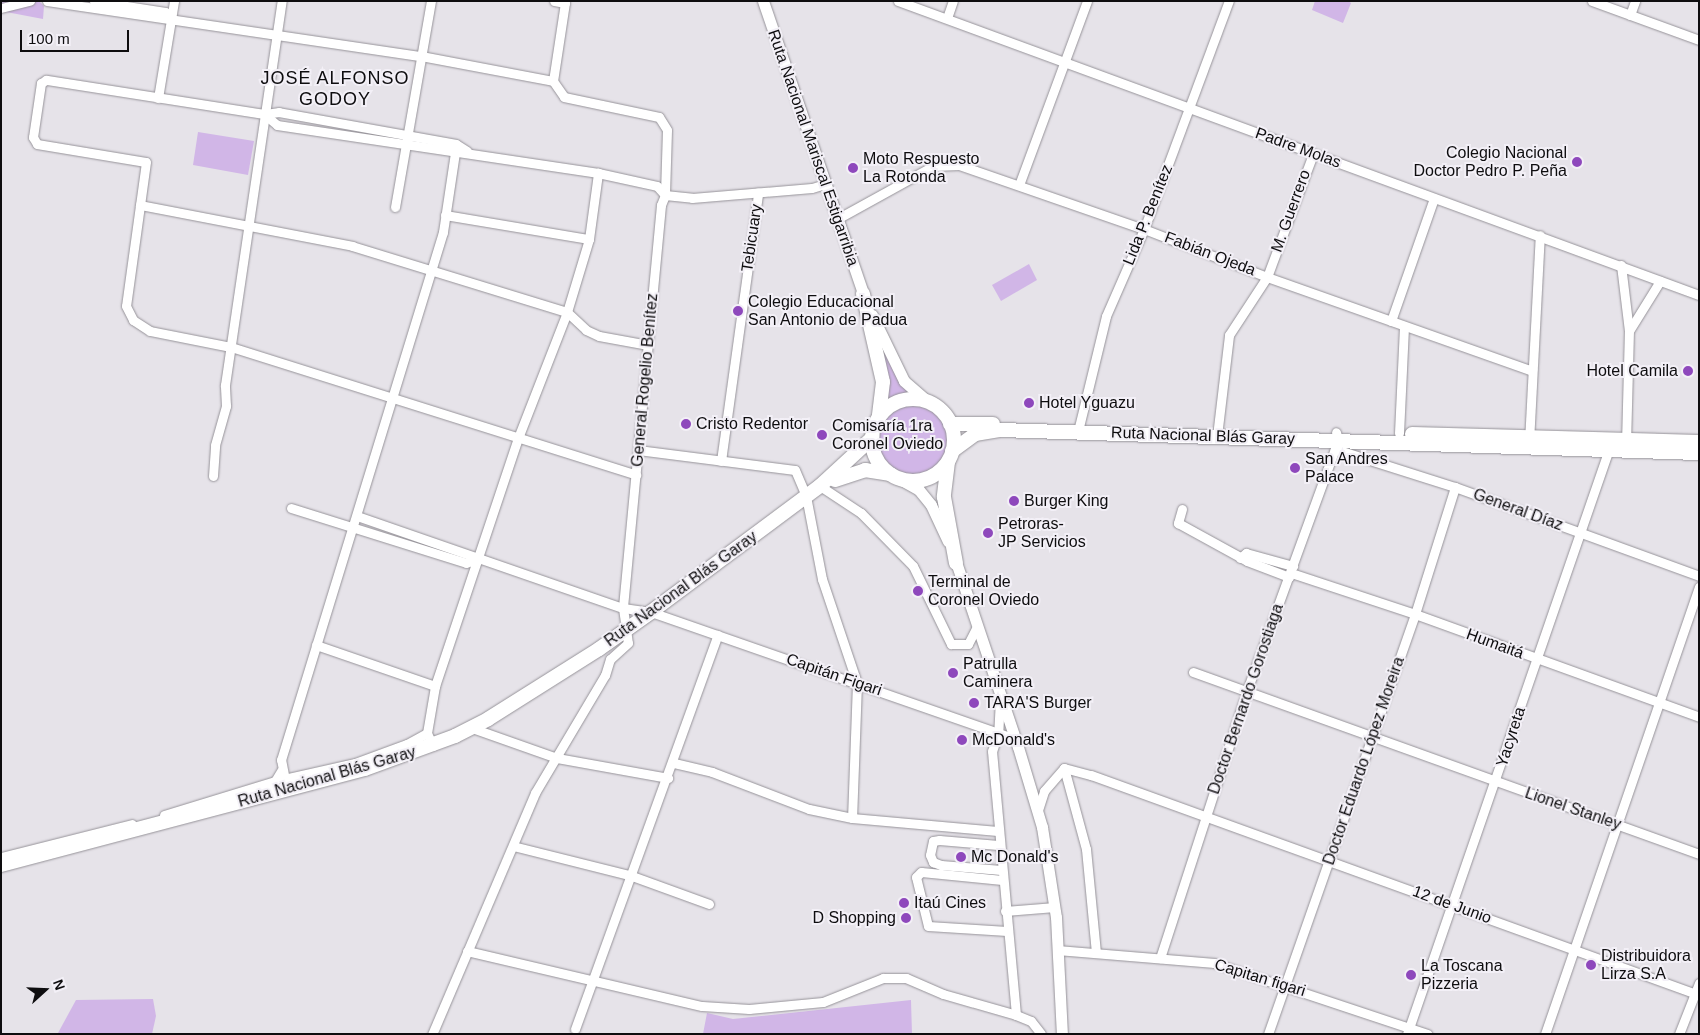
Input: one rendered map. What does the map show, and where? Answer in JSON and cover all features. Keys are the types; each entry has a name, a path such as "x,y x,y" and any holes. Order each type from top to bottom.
{"highway":[{"path":"863,294 883,382 879,417 872,438 878,461 893,476 908,481 926,478 942,469 951,455"},
{"path":"879,417 886,409 906,400 928,402 941,411 950,424 951,455 944,497 956,562"},
{"name":"Ruta Nacional Blás Garay","path":"950,424 1218,432 1336,441 1528,442 1610,445 1699,442"},
{"name":"Ruta Nacional Blás Garay","path":"951,455 967,438 992,430 1078,428"},
{"name":"Ruta Nacional Blás Garay","path":"1336,441 1399,433 1528,442"},
{"name":"Ruta Nacional Blás Garay","path":"1,866 284,780 364,769 433,746 472,728 651,612 820,486 872,438"},
{"name":"Ruta Nacional Blás Garay","path":"1626,445 1699,453"},
{"name":"Ruta Nacional Blás Garay","path":"820,486 854,472 875,471 893,476"}],"main road":[{"name":"Ruta Nacional Mariscal Estigarribia","path":"763,1 863,294 900,375 914,391 928,402"},
{"path":"893,476 919,490 931,505 956,562 976,628 1016,739 1038,810 1055,907 1062,1034"}],"street":[{"path":"1,8 30,1"},
{"path":"47,1 164,20 171,18 422,56 552,81 565,3 554,1"},
{"path":"94,1 165,12 171,18"},
{"path":"158,98 174,1"},
{"path":"213,476 215,445 226,406 231,346 282,1"},
{"path":"395,207 431,1"},
{"name":"Padre Molas","path":"898,1 1699,295"},
{"path":"947,18 953,1"},
{"path":"1019,185 1087,1"},
{"name":"Lida P. Benítez","path":"1078,428 1106,316 1144,229 1229,1"},
{"path":"1592,1 1699,40"},
{"path":"1630,15 1635,1"},
{"path":"467,151 456,144 279,112 264,114 46,80 41,83 33,138 37,144 146,162 126,306 133,320 150,331 231,346 392,395 518,438 636,475"},
{"name":"General Rogelio Benítez","path":"552,81 564,97 659,117 667,130 665,195 661,205 623,608 625,630"},
{"path":"264,114 277,125 454,154 467,151 598,173 657,186 665,195 692,198 812,188 825,184"},
{"path":"284,780 281,760 431,270 445,214 454,154"},
{"name":"M. Guerrero","path":"1218,432 1229,335 1267,277 1313,154"},
{"name":"Fabián Ojeda","path":"837,219 933,166 948,163 1019,185 1144,229 1267,277 1532,371"},
{"path":"433,746 427,733 435,686 518,438 567,312 589,239 598,173"},
{"name":"Tebicuary","path":"721,461 758,193"},
{"path":"1390,321 1434,198"},
{"path":"140,205 352,246 567,312 592,334 648,345"},
{"path":"445,214 589,239"},
{"path":"1528,442 1540,236"},
{"path":"1621,265 1629,331 1626,445"},
{"path":"1629,331 1660,281"},
{"path":"1399,433 1404,326"},
{"name":"General Díaz","path":"1336,441 1455,487 1699,576"},
{"name":"Doctor Bernardo Gorostiaga","path":"1160,958 1246,693 1291,572 1336,441"},
{"name":"Yacyreta","path":"1408,1031 1496,782 1610,445"},
{"path":"638,450 795,470 806,496 822,579 857,683 852,818"},
{"path":"820,486 860,513 914,566 951,644 968,644 976,628"},
{"name":"Doctor Eduardo López Moreira","path":"1268,1034 1415,614 1455,487"},
{"path":"291,508 466,563 477,559"},
{"name":"Humaitá","path":"1182,509 1178,523 1240,558 1291,572 1415,614 1699,717"},
{"path":"356,516 467,552 477,559"},
{"name":"Capitán Figari","path":"477,559 623,608 651,612 1016,739"},
{"path":"1545,1034 1661,704 1699,587"},
{"path":"432,1034 535,793 605,675 610,658 628,643 625,630"},
{"path":"575,1029 674,763 718,635"},
{"path":"316,645 435,686"},
{"name":"Lionel Stanley","path":"1193,672 1246,693 1699,854"},
{"path":"1000,696 998,733 992,751 998,844 1016,1015"},
{"path":"472,728 557,758 668,778"},
{"path":"1,857 251,790 275,781 356,763 407,744 427,733"},
{"path":"674,763 712,772 809,809 852,818 997,831"},
{"path":"1038,810 1044,791 1064,768"},
{"path":"1064,768 1086,849 1096,953"},
{"name":"12 de Junio","path":"1064,768 1206,816 1452,904 1697,995"},
{"path":"998,844 939,840 933,842 930,855 933,862 941,864 1001,870"},
{"path":"513,846 632,876 709,904"},
{"path":"1002,880 921,872 916,877 928,926 1008,931"},
{"path":"1005,910 1055,907"},
{"name":"Capitan figari","path":"1057,950 1214,963 1287,984 1408,1031 1427,1034"},
{"path":"467,951 702,1006 749,1009 823,1002 883,978 906,978 943,994 1031,1021 1041,1034"},
{"path":"1679,1034 1697,995 1699,983"}],"shaded area":[{"path":"1,1 39,1 44,6 43,19 1,11"},
{"path":"1315,1 1348,1 1351,3 1343,23 1312,10"},
{"path":"198,132 254,141 248,175 193,165"},
{"path":"1029,264 1037,280 1001,301 992,285"},
{"path":"877,337 913,396 902,396 889,403"},
{"path":"920,406 933,412 942,421 946,427 948,441 946,455 938,466 927,474 906,476 899,474 888,466 880,455 878,434 880,427 888,416 899,408"},
{"path":"153,999 156,1016 152,1034 58,1033 76,1000"},
{"path":"911,1000 912,1034 703,1034 707,1013 733,1019"}],"place":[{"name":"Colegio Nacional Doctor Pedro P. Peña","path":"1577,162"},
{"name":"Moto Respuesto La Rotonda","path":"853,168"},
{"name":"Colegio Educacional San Antonio de Padua","path":"738,311"},
{"name":"Hotel Camila","path":"1688,371"},
{"name":"Hotel Yguazu","path":"1029,403"},
{"name":"Cristo Redentor","path":"686,424"},
{"name":"Comisaría 1ra Coronel Oviedo","path":"822,435"},
{"name":"San Andres Palace","path":"1295,468"},
{"name":"Burger King","path":"1014,501"},
{"name":"Petroras- JP Servicios","path":"988,533"},
{"name":"Terminal de Coronel Oviedo","path":"918,591"},
{"name":"Patrulla Caminera","path":"953,673"},
{"name":"TARA'S Burger","path":"974,703"},
{"name":"McDonald's","path":"962,740"},
{"name":"Mc Donald's","path":"961,857"},
{"name":"Itaú Cines","path":"904,903"},
{"name":"D Shopping","path":"906,918"},
{"name":"Distribuidora Lirza S.A","path":"1591,965"},
{"name":"La Toscana Pizzeria","path":"1411,975"}],"district":[{"name":"JOSÉ ALFONSO GODOY","path":"335,89"}]}
